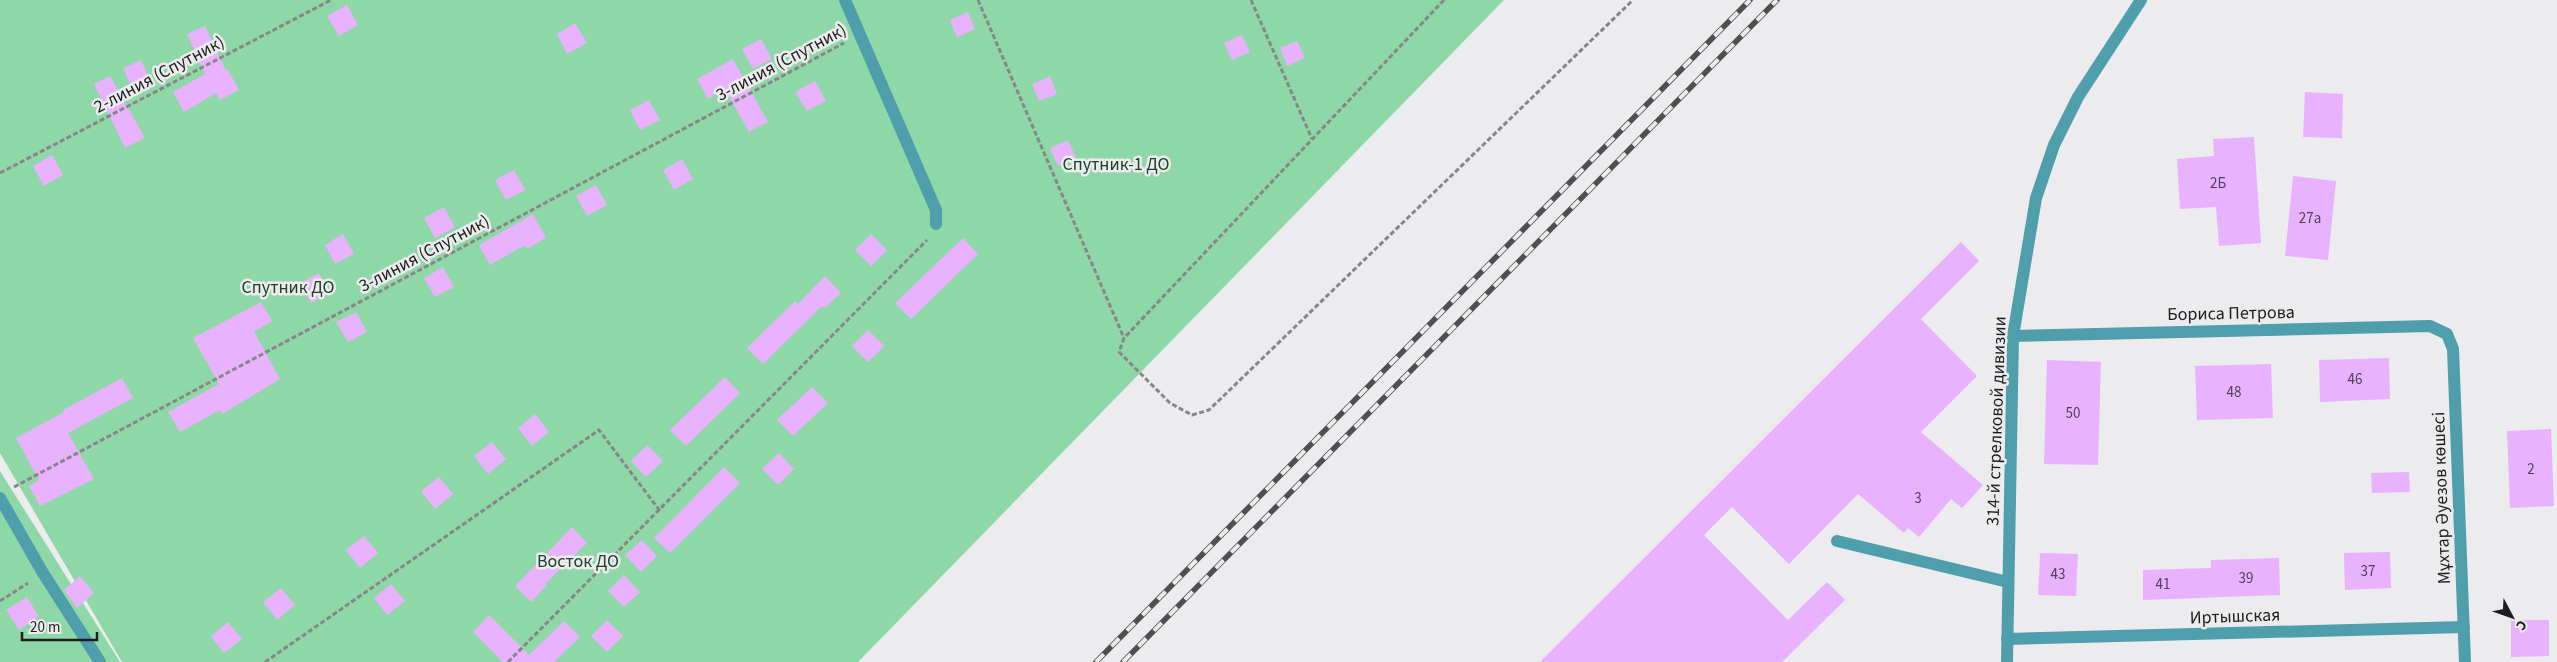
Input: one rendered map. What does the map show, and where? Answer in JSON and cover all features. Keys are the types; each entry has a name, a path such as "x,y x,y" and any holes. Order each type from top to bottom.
{"street":[{"path":"845,0 936,210 936,224"},
{"name":"314-й стрелковой дивизии","path":"2007,662 2013,336 2036,198 2054,145 2078,97 2141,0"},
{"name":"Бориса Петрова","path":"2013,336 2430,326 2447,334"},
{"name":"Мұхтар Әуезов көшесі","path":"2447,334 2453,349 2465,662"},
{"path":"4,494 43,573 100,662"},
{"path":"1837,541 2008,582"},
{"name":"Иртышская","path":"2008,639 2464,627"}],"path":[{"name":"2-линия (Спутник)","path":"0,173 331,0"},
{"path":"978,0 1124,338"},
{"path":"1251,0 1312,139"},
{"path":"1444,0 1124,338 1119,352 1170,403 1192,415 1209,410 1634,0"},
{"name":"3-линия (Спутник)","path":"4,494 860,35"},
{"path":"508,662 918,251 936,224"},
{"path":"265,662 599,430 660,511"},
{"path":"0,601 43,573"}],"green space":[{"name":"Спутник ДО","path":"0,0 1504,0 858,662 122,662 0,453"},
{"path":"0,471 120,662 0,662"}],"building":[{"path":"347,5 358,25 339,36 327,16"},
{"path":"968,12 975,29 957,37 950,20"},
{"path":"575,23 587,43 567,54 557,34"},
{"path":"205,26 226,71 228,70 239,90 220,100 216,93 184,112 173,92 205,74 187,34"},
{"path":"1242,35 1250,52 1232,60 1224,43"},
{"path":"761,39 772,59 753,69 742,49"},
{"path":"1297,41 1305,58 1287,66 1280,48"},
{"path":"733,59 768,122 749,132 725,89 708,99 697,79"},
{"path":"141,60 149,78 131,86 123,68"},
{"path":"110,76 145,138 125,148 94,84"},
{"path":"1050,76 1057,94 1039,101 1032,84"},
{"path":"815,81 826,101 807,111 795,92"},
{"path":"2305,92 2343,94 2342,138 2303,137"},
{"path":"649,100 660,120 640,130 630,110"},
{"path":"2254,137 2261,243 2219,246 2216,207 2180,209 2177,159 2214,156 2213,139"},
{"path":"1068,140 1076,158 1058,166 1050,148"},
{"path":"52,155 63,175 44,186 33,166"},
{"path":"682,159 693,179 674,190 663,170"},
{"path":"514,170 525,190 506,200 495,180"},
{"path":"2293,176 2336,181 2328,260 2285,256"},
{"path":"596,185 607,205 587,216 576,196"},
{"path":"444,207 455,227 435,238 424,218"},
{"path":"533,214 546,238 527,249 525,245 490,265 479,245"},
{"path":"343,234 354,254 335,264 325,245"},
{"path":"871,234 887,250 871,266 855,250"},
{"path":"963,238 978,254 911,319 895,303"},
{"path":"1961,242 1979,261 1921,319 1977,376 1921,432 1983,485 1962,508 1951,499 1919,537 1908,528 1904,533 1858,494 1789,564 1732,507 1704,535 1788,620 1827,582 1845,600 1782,662 1540,662"},
{"path":"443,267 454,287 435,297 424,278"},
{"path":"319,273 330,293 311,303 300,283"},
{"path":"825,276 841,293 825,308 822,306 763,364 747,348 795,301 798,304"},
{"path":"261,302 272,321 254,332 280,379 222,414 220,410 180,432 168,412 219,384 193,338"},
{"path":"356,312 367,332 348,342 336,322"},
{"path":"868,330 884,346 868,362 852,346"},
{"path":"2389,358 2390,399 2320,402 2319,360"},
{"path":"2047,360 2101,362 2098,465 2044,464"},
{"path":"2271,364 2273,418 2197,420 2195,366"},
{"path":"725,377 740,393 686,446 670,430"},
{"path":"122,378 133,398 68,433 94,479 40,506 29,486 39,480 16,438"},
{"path":"812,387 828,403 793,436 777,420"},
{"path":"535,414 549,432 532,446 518,428"},
{"path":"2551,429 2554,506 2510,508 2507,431"},
{"path":"492,442 506,459 488,474 474,456"},
{"path":"647,445 663,461 646,477 631,461"},
{"path":"779,453 794,469 778,485 762,469"},
{"path":"724,467 740,483 670,553 654,538"},
{"path":"2409,472 2410,492 2372,493 2371,473"},
{"path":"439,477 453,494 435,509 421,491"},
{"path":"572,527 587,543 545,584 547,585 531,602 515,586"},
{"path":"364,536 378,553 360,568 346,550"},
{"path":"642,540 657,556 641,572 625,555"},
{"path":"2390,552 2391,588 2345,590 2344,553"},
{"path":"2040,553 2078,554 2076,596 2038,595"},
{"path":"2279,558 2280,595 2143,600 2143,570 2211,568 2211,560"},
{"path":"624,575 640,592 624,607 608,591"},
{"path":"80,576 94,593 77,608 64,590"},
{"path":"391,584 405,601 387,615 374,598"},
{"path":"281,588 295,605 277,620 263,602"},
{"path":"27,597 39,617 19,630 6,610"},
{"path":"489,615 529,655 564,621 580,637 554,662 503,662 473,632"},
{"path":"607,620 623,636 607,652 591,636"},
{"path":"2511,620 2549,620 2549,656 2511,657"},
{"path":"228,622 242,639 224,653 211,636"}],"railway":[{"path":"1096,662 1750,0"},
{"path":"1123,662 1777,0"}],"park label":[{"name":"Спутник-1 ДО","path":"1116,164"},
{"name":"Восток ДО","path":"578,561"}]}
